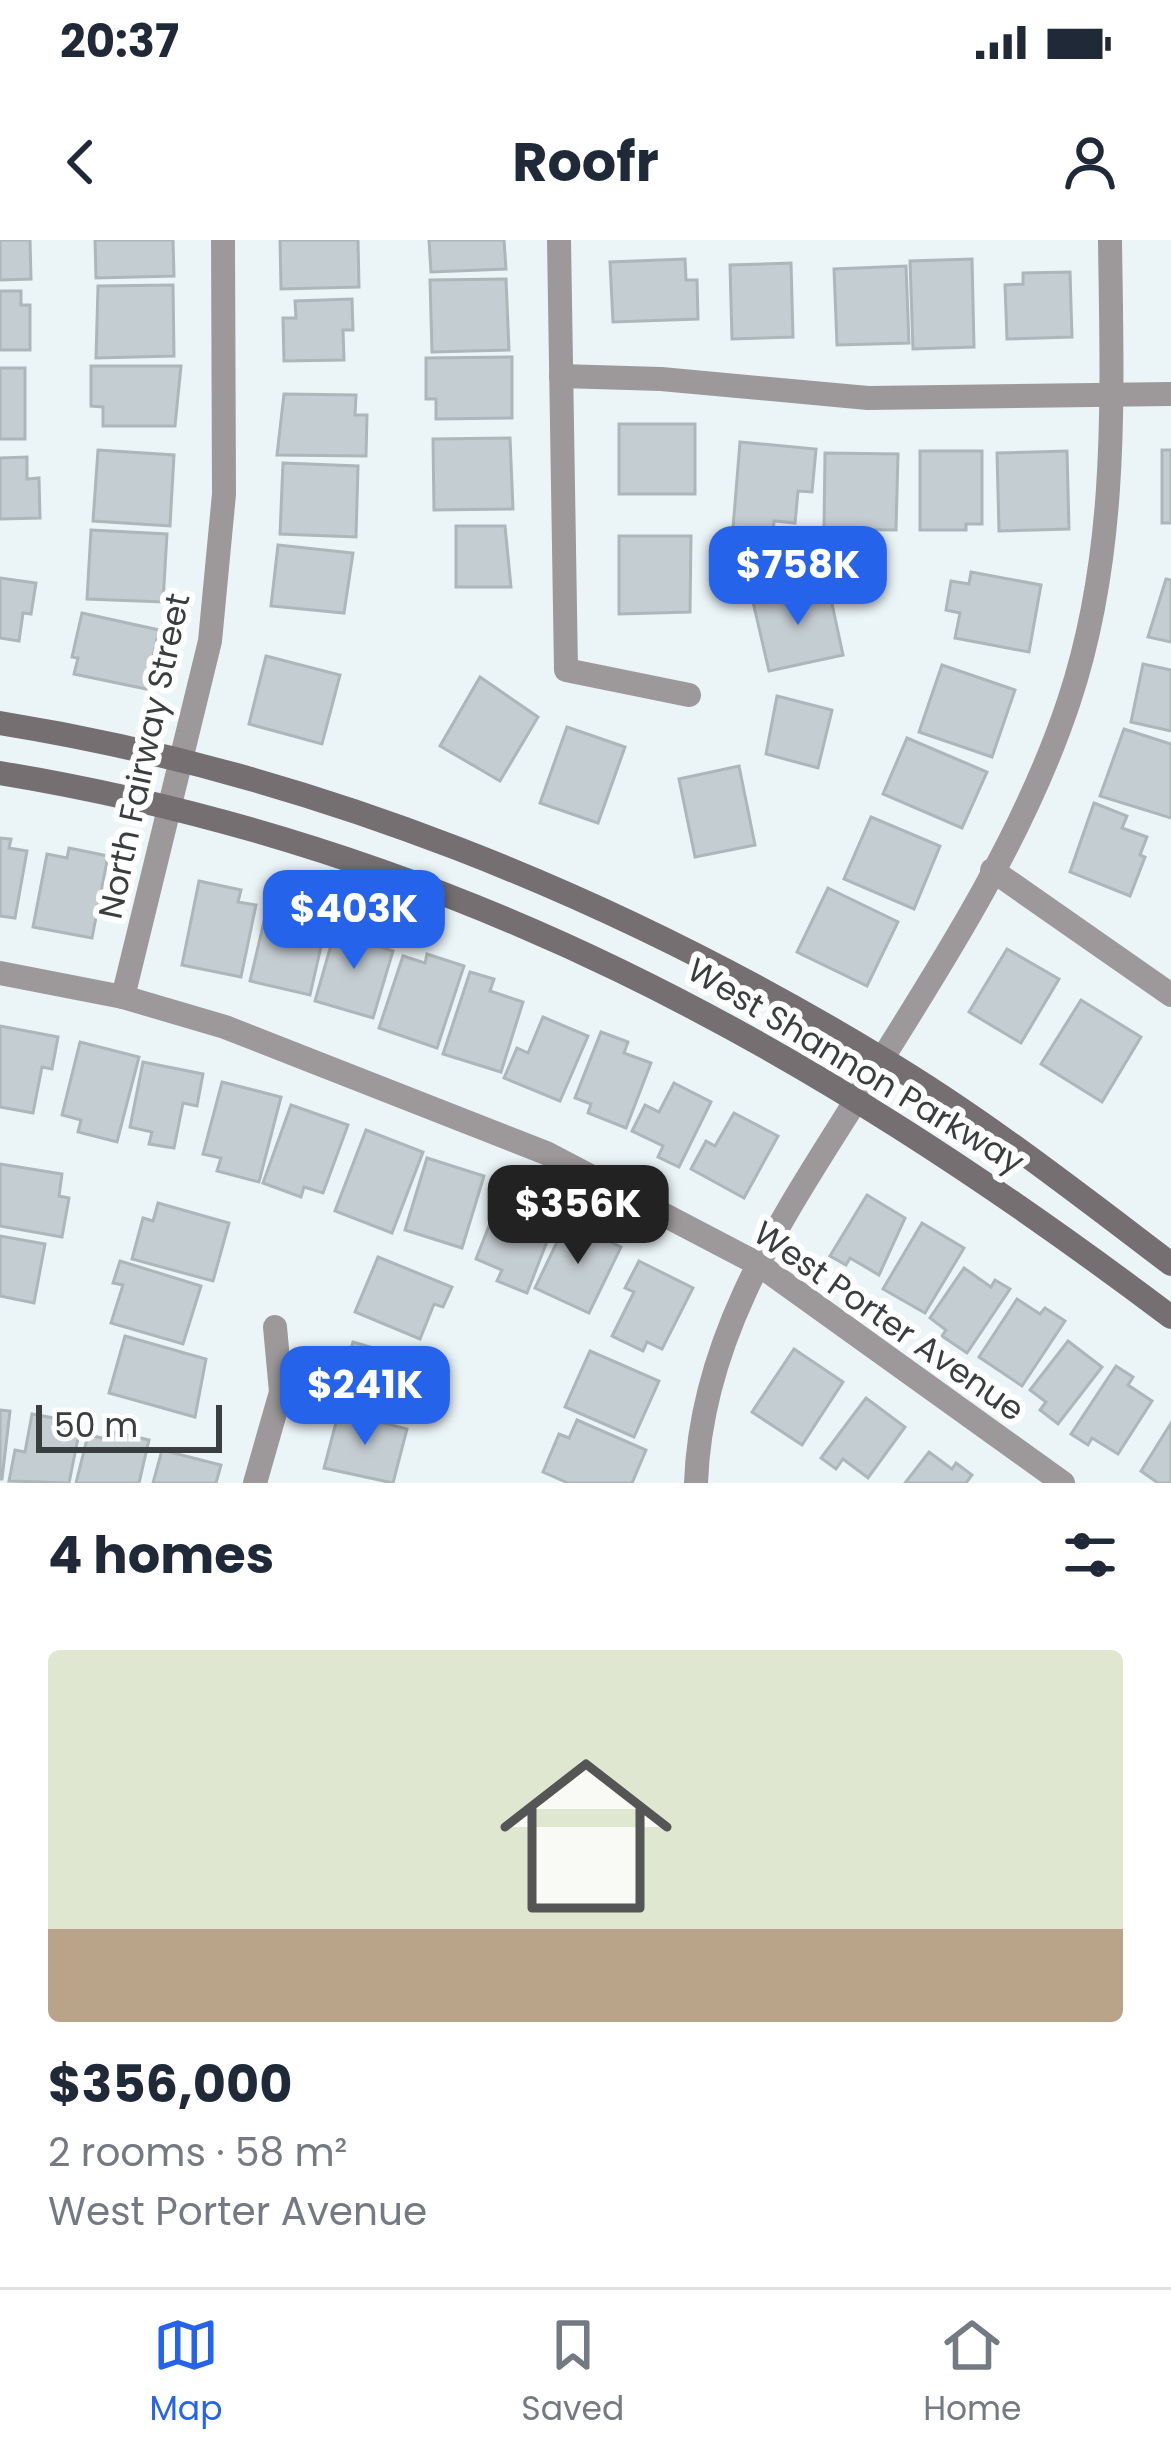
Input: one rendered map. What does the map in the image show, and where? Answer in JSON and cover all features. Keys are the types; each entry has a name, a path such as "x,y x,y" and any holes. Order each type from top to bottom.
{"street":[{"name":"North Fairway Street","path":"123,998 209,641 224,494 223,240"},
{"path":"559,240 566,670 689,695"},
{"path":"696,1483 710,1373 758,1264 992,870 1070,700 1098,581 1110,496 1110,240"},
{"path":"561,376 868,398 1171,394"},
{"name":"West Shannon Parkway","path":"0,723 182,764 378,820 482,858 688,951 882,1058 1010,1143 1171,1264"},
{"name":"West Shannon Parkway","path":"0,773 171,808 356,863 548,935 693,1004 858,1097 1011,1197 1171,1317"},
{"path":"992,870 1171,995"},
{"name":"West Porter Avenue","path":"0,973 123,998 225,1028 546,1153 758,1264 1063,1483"},
{"path":"254,1483 281,1392 275,1327"}],"building":[{"path":"0,240 30,240 31,279 0,280"},
{"path":"95,240 173,240 174,276 96,278"},
{"path":"280,240 358,240 359,287 281,289"},
{"path":"429,240 504,240 506,269 431,272"},
{"path":"685,259 686,280 697,280 698,319 613,322 610,262"},
{"path":"972,259 974,347 913,349 910,261"},
{"path":"791,263 793,337 732,339 730,265"},
{"path":"906,266 909,343 837,345 834,269"},
{"path":"1070,272 1072,337 1007,339 1005,285 1023,284 1023,273"},
{"path":"506,279 509,350 432,352 430,280"},
{"path":"173,285 174,356 96,358 98,286"},
{"path":"0,291 21,291 21,305 30,305 30,350 0,350"},
{"path":"352,299 353,330 343,330 344,360 284,361 283,318 296,318 295,301"},
{"path":"512,357 512,418 436,419 436,399 426,399 426,358"},
{"path":"91,366 181,366 175,426 103,426 103,407 91,406"},
{"path":"0,368 25,368 25,439 0,439"},
{"path":"284,394 356,395 355,415 367,415 366,456 277,455"},
{"path":"619,424 695,424 695,494 619,494"},
{"path":"510,438 513,509 434,510 433,439"},
{"path":"740,442 816,449 812,492 798,491 795,523 774,521 773,532 733,528"},
{"path":"98,450 174,455 170,526 93,521"},
{"path":"1162,450 1171,450 1171,523 1162,523"},
{"path":"920,451 982,451 982,524 966,524 966,530 920,530"},
{"path":"1067,451 1069,529 999,531 997,453"},
{"path":"825,453 898,454 896,530 824,529"},
{"path":"27,457 27,479 39,478 40,518 0,519 0,458"},
{"path":"283,463 358,466 356,537 280,534"},
{"path":"456,526 505,526 511,587 456,587"},
{"path":"91,530 167,534 163,602 87,599"},
{"path":"619,536 691,536 690,612 619,614"},
{"path":"278,545 353,553 344,613 271,606"},
{"path":"971,572 1041,585 1029,652 955,638 960,613 946,610 951,581 969,584"},
{"path":"0,578 36,583 31,614 23,613 19,641 0,638"},
{"path":"1166,579 1171,580 1171,642 1148,637"},
{"path":"828,585 843,655 769,671 753,602"},
{"path":"82,613 159,630 146,689 74,674 78,658 72,657"},
{"path":"266,656 340,675 322,744 249,724"},
{"path":"1143,664 1171,670 1171,731 1131,722"},
{"path":"942,665 1015,690 992,757 919,732"},
{"path":"480,677 538,717 500,781 440,746"},
{"path":"777,696 832,710 818,768 766,754"},
{"path":"567,727 625,747 598,823 540,803"},
{"path":"1124,729 1171,744 1171,818 1100,796"},
{"path":"907,738 987,772 962,828 883,794"},
{"path":"739,766 755,845 695,857 679,779"},
{"path":"1094,803 1127,816 1122,828 1147,837 1140,855 1145,857 1130,896 1070,872"},
{"path":"871,817 940,846 914,909 844,879"},
{"path":"0,838 11,839 9,848 27,851 15,918 0,916"},
{"path":"69,848 108,856 92,938 33,927 47,854 67,858"},
{"path":"199,881 241,890 238,902 256,905 241,977 182,965"},
{"path":"828,888 898,922 867,986 797,952"},
{"path":"266,913 327,920 310,995 250,981"},
{"path":"337,924 379,936 377,946 393,951 373,1018 315,1001"},
{"path":"1007,949 1059,979 1021,1043 969,1012"},
{"path":"427,954 464,966 437,1048 379,1028 403,956 425,963"},
{"path":"470,972 494,979 490,991 523,1002 501,1072 443,1054"},
{"path":"1081,1000 1141,1037 1102,1102 1041,1064"},
{"path":"543,1017 588,1036 560,1101 504,1078 517,1048 528,1053"},
{"path":"0,1026 58,1037 52,1069 42,1067 33,1113 0,1107"},
{"path":"601,1032 628,1042 624,1053 651,1063 626,1128 588,1113 591,1104 575,1098"},
{"path":"80,1042 139,1057 117,1142 78,1132 81,1120 62,1115"},
{"path":"143,1062 203,1074 197,1106 183,1103 174,1148 149,1144 152,1132 130,1127"},
{"path":"222,1082 281,1097 259,1182 217,1171 221,1158 203,1154"},
{"path":"674,1083 711,1102 679,1167 658,1157 663,1146 632,1131 645,1105 659,1112"},
{"path":"291,1105 348,1125 323,1193 304,1187 301,1197 263,1183"},
{"path":"734,1113 778,1136 744,1198 691,1169 706,1141 715,1146"},
{"path":"366,1130 423,1152 392,1233 335,1211"},
{"path":"427,1158 484,1176 462,1248 405,1230"},
{"path":"0,1164 62,1174 59,1196 69,1198 62,1237 0,1226"},
{"path":"502,1193 539,1207 535,1219 553,1226 527,1293 497,1281 502,1270 476,1259"},
{"path":"867,1195 905,1218 879,1275 850,1258 846,1265 830,1256"},
{"path":"158,1203 229,1223 213,1281 132,1259 143,1218 153,1221"},
{"path":"567,1221 621,1247 589,1313 535,1288"},
{"path":"922,1223 964,1248 925,1313 883,1289"},
{"path":"0,1236 45,1244 34,1303 0,1296"},
{"path":"378,1257 452,1287 443,1307 434,1304 420,1339 355,1312"},
{"path":"120,1261 201,1286 183,1344 111,1323 123,1285 113,1283"},
{"path":"639,1261 693,1288 662,1349 647,1342 643,1351 612,1336 634,1292 625,1288"},
{"path":"964,1268 991,1287 995,1280 1010,1289 967,1353 942,1336 946,1330 930,1318"},
{"path":"1017,1299 1040,1314 1045,1308 1065,1321 1022,1386 979,1357"},
{"path":"125,1336 206,1359 195,1417 109,1393"},
{"path":"1068,1341 1102,1367 1058,1424 1040,1410 1046,1402 1030,1390"},
{"path":"353,1342 438,1367 427,1406 416,1403 411,1422 336,1400"},
{"path":"794,1349 843,1382 802,1445 752,1412"},
{"path":"590,1351 659,1381 634,1437 565,1407"},
{"path":"1116,1366 1133,1377 1128,1385 1152,1401 1118,1454 1092,1438 1088,1445 1071,1434"},
{"path":"866,1398 905,1427 868,1478 843,1459 836,1469 821,1458"},
{"path":"0,1410 10,1411 2,1479 0,1479"},
{"path":"339,1411 407,1429 393,1483 324,1468"},
{"path":"32,1414 81,1423 69,1483 9,1481 15,1450 25,1452"},
{"path":"577,1420 646,1450 632,1483 568,1483 543,1472 559,1434 569,1438"},
{"path":"1171,1423 1171,1483 1158,1483 1141,1471"},
{"path":"114,1432 149,1440 139,1483 76,1483 88,1435 112,1440"},
{"path":"162,1450 221,1465 216,1483 153,1483"},
{"path":"929,1452 952,1469 956,1463 972,1475 966,1483 905,1483"}]}
